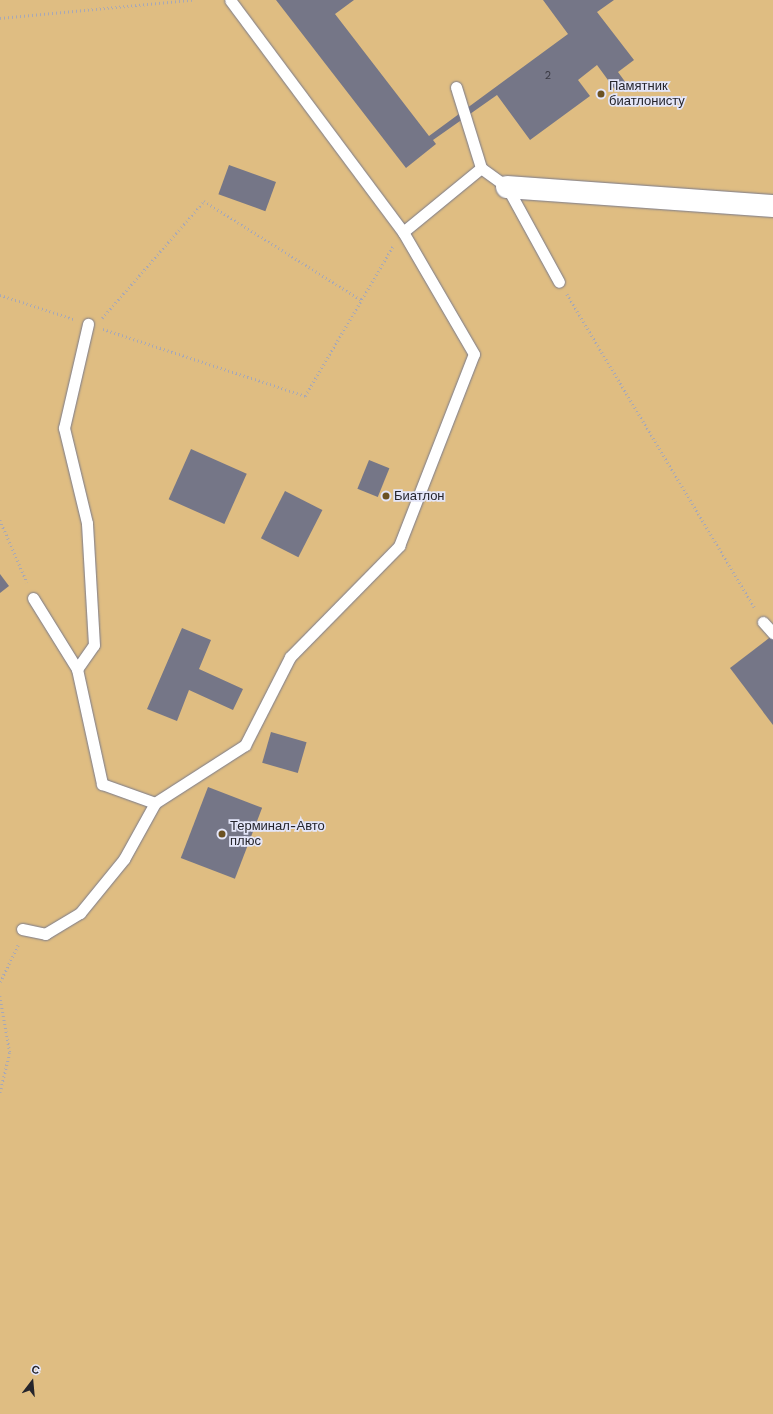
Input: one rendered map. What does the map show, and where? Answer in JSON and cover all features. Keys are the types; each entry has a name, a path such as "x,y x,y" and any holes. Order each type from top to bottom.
{"street":[{"path":"507,187 773,206"}],"lane":[{"path":"24,930 45,934 80,913 124,860 155,803 245,746 290,657 399,546 474,354 403,232 230,0"},
{"path":"456,87 481,168 507,187 559,282"},
{"path":"403,232 481,168"},
{"path":"77,669 94,645 87,523 64,428 92,325"},
{"path":"33,598 77,669 102,784 155,803"},
{"path":"763,622 773,633"}],"path":[{"path":"0,18 192,0"},
{"path":"92,325 204,201 361,300"},
{"path":"0,295 305,396 403,232"},
{"path":"559,282 763,622"},
{"path":"0,520 33,598"},
{"path":"0,982 24,930"},
{"path":"0,996 10,1054 0,1093"}],"shaded area":[{"name":"Биатлон","path":"0,0 773,0 773,1414 0,1414"}],"building":[{"path":"276,0 354,0 335,14 429,136 568,34 543,0 614,0 597,12 634,60 618,72 626,83 616,91 597,65 578,80 590,96 530,140 497,95 433,140 436,144 406,168"},
{"path":"229,165 276,182 265,211 218,194"},
{"path":"191,449 247,474 224,524 169,499"},
{"path":"369,460 389,468 378,497 357,489"},
{"path":"285,491 322,510 298,557 261,538"},
{"path":"0,574 9,586 0,593"},
{"path":"182,628 211,640 199,669 243,689 233,710 189,690 177,721 147,709"},
{"path":"773,635 773,725 730,668"},
{"path":"271,732 307,742 298,773 262,763"},
{"path":"208,787 262,808 235,879 181,858"}],"place":[{"name":"Памятник биатлонисту","path":"601,94"},
{"name":"Биатлон","path":"386,496"},
{"name":"Терминал-Авто плюс","path":"222,834"}]}
